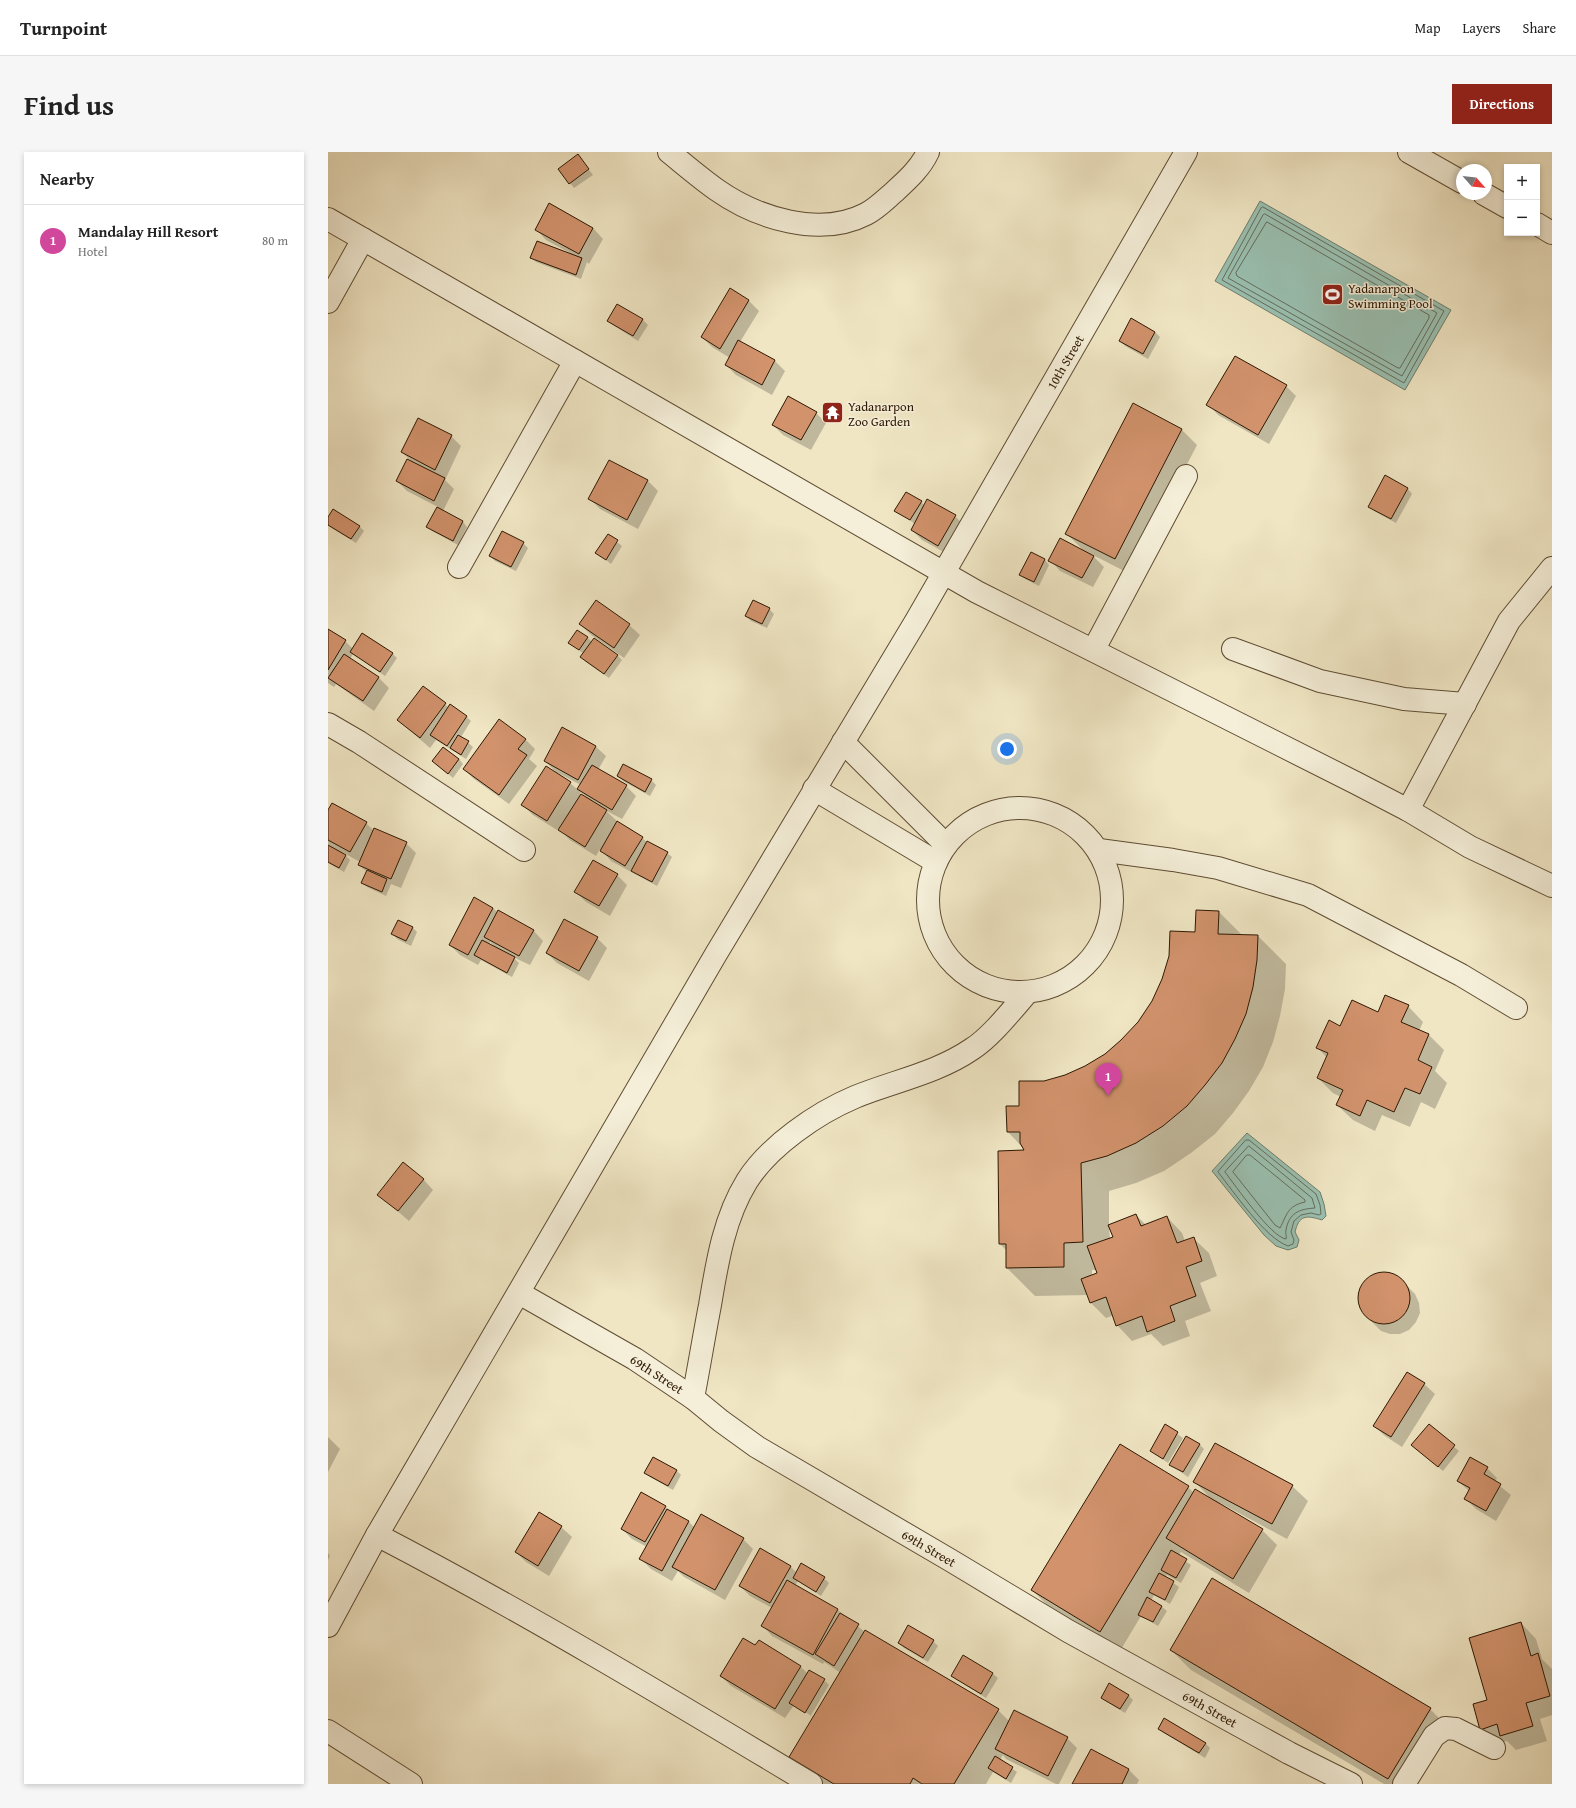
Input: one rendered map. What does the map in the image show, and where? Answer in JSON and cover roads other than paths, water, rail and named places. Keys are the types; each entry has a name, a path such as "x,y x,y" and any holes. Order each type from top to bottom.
{"street":[{"path":"669,152 718,191 754,210 786,220 818,226 846,223 868,214 911,177 924,161 928,152"},
{"name":"10th Street","path":"328,1626 377,1535 716,954 944,573 1186,152"},
{"path":"1409,152 1456,179"},
{"path":"1492,199 1504,205"},
{"path":"328,219 977,592 1094,649 1408,810 1470,847 1552,886"},
{"path":"1540,226 1552,233"},
{"path":"328,302 363,239"},
{"path":"459,567 575,361"},
{"path":"1094,649 1186,476"},
{"path":"1408,810 1509,621 1552,568"},
{"path":"1233,649 1320,681 1404,699 1464,704"},
{"path":"328,724 359,742 524,850"},
{"path":"843,742 941,853"},
{"path":"814,790 941,853"},
{"path":"1014,808 1034,808 1053,814 1070,822 1086,835 1098,850 1107,868 1112,894 1112,908 1109,927 1100,948 1086,965 1069,979 1049,988 1027,993 1005,992 984,986 965,975 949,960 937,941 930,920 928,900 930,881 941,853 960,830 976,819 995,812 1014,808"},
{"path":"1098,850 1173,860 1218,868 1308,895 1461,975 1516,1008"},
{"path":"694,1398 716,1270 732,1211 747,1181 768,1155 793,1134 824,1113 853,1098 949,1063 974,1049 1027,993"},
{"name":"69th Street","path":"519,1294 635,1359 694,1398 757,1447 1068,1631 1289,1753 1351,1784"},
{"path":"377,1535 449,1573 523,1615 674,1702 811,1784"},
{"path":"1404,1784 1434,1736 1445,1728 1462,1732 1494,1748"},
{"path":"328,1731 411,1784"}],"water":[{"name":"Yadanarpon Swimming Pool","path":"1260,201 1451,310 1405,390 1215,281"},
{"path":"1247,1133 1320,1192 1326,1216 1322,1220 1312,1217 1301,1219 1295,1232 1299,1240 1297,1247 1288,1250 1276,1246 1264,1235 1212,1171"}],"place":[{"name":"Yadanarpon Swimming Pool","path":"1333,295"},
{"name":"Yadanarpon Zoo Garden","path":"833,413"},
{"name":"Mandalay Hill Resort","path":"1108,1096"}]}
